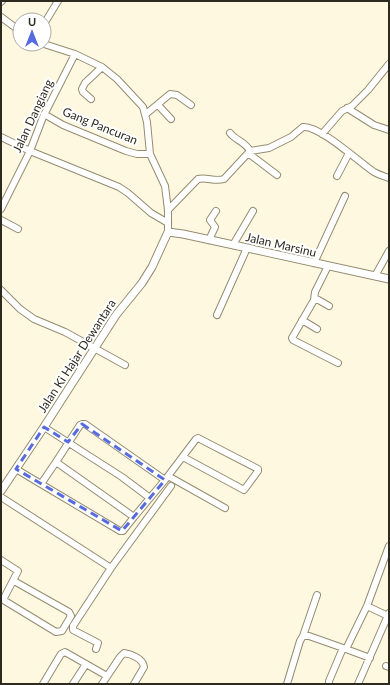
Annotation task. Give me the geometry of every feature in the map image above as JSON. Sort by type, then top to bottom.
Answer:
[{"type":"street","points":[[51,12],[58,1]]},
{"type":"street","points":[[1,17],[12,25]]},
{"type":"street","points":[[52,47],[75,54],[102,67],[117,79],[143,107],[146,114],[150,154],[165,186],[168,210],[168,232]]},
{"type":"street","name":"Jalan Dangiang","points":[[1,209],[30,151],[44,114],[75,54]]},
{"type":"street","points":[[322,134],[342,110],[347,108],[368,90],[389,64]]},
{"type":"street","points":[[91,99],[83,92],[82,89],[85,83],[102,67]]},
{"type":"street","points":[[146,114],[170,94],[177,95],[191,105]]},
{"type":"street","points":[[158,105],[171,119]]},
{"type":"street","points":[[347,108],[374,125],[389,130]]},
{"type":"street","name":"Gang Pancuran","points":[[44,114],[63,125],[126,151],[137,154],[150,154]]},
{"type":"street","points":[[168,210],[198,179],[204,178],[219,181],[224,179],[249,152],[269,148],[291,137],[303,127],[312,129],[322,134],[375,172],[389,178]]},
{"type":"street","points":[[230,133],[249,148],[249,152],[277,175]]},
{"type":"street","points":[[1,137],[30,151],[119,187],[128,192],[151,212],[168,223]]},
{"type":"street","points":[[337,176],[349,153]]},
{"type":"street","points":[[314,263],[345,196]]},
{"type":"street","points":[[233,245],[253,211]]},
{"type":"street","points":[[209,240],[215,227],[210,220],[216,212]]},
{"type":"street","points":[[1,220],[18,229]]},
{"type":"street","name":"Jalan Marsinu","points":[[168,232],[389,279]]},
{"type":"street","name":"Jalan Ki Hajar Dewantara","points":[[1,490],[116,315],[142,283],[152,267],[168,232]]},
{"type":"street","points":[[217,315],[247,248]]},
{"type":"street","points":[[375,276],[389,251]]},
{"type":"street","points":[[328,266],[315,292],[315,298],[292,337],[293,340],[338,363]]},
{"type":"street","points":[[1,290],[20,309],[34,319],[64,332],[125,365]]},
{"type":"street","points":[[315,298],[329,306]]},
{"type":"street","points":[[302,320],[317,329]]},
{"type":"street","points":[[41,484],[80,425],[85,424],[167,478],[225,508]]},
{"type":"street","points":[[44,426],[150,498]]},
{"type":"street","points":[[16,469],[120,531],[123,531],[167,478],[182,457],[198,438],[258,469],[258,471],[244,490],[182,457]]},
{"type":"street","points":[[56,462],[134,517]]},
{"type":"street","points":[[96,649],[98,643],[73,630],[72,628],[111,568],[171,486]]},
{"type":"street","points":[[1,497],[111,568]]},
{"type":"street","points":[[329,684],[329,681],[345,648],[367,606],[389,546]]},
{"type":"street","points":[[1,560],[18,570],[4,598],[4,601],[56,632],[62,631],[70,616],[69,612],[14,580]]},
{"type":"street","points":[[287,684],[300,641],[317,595]]},
{"type":"street","points":[[358,684],[388,615],[367,606]]},
{"type":"street","points":[[303,636],[309,636],[370,658]]},
{"type":"street","points":[[43,684],[63,653],[66,653],[107,676]]},
{"type":"street","points":[[102,684],[122,654],[128,653],[144,664],[144,667],[134,684]]},
{"type":"street","points":[[72,684],[86,664]]},
{"type":"highlighted area","points":[[82,424],[165,480],[122,531],[16,469],[44,427],[68,442]]}]
